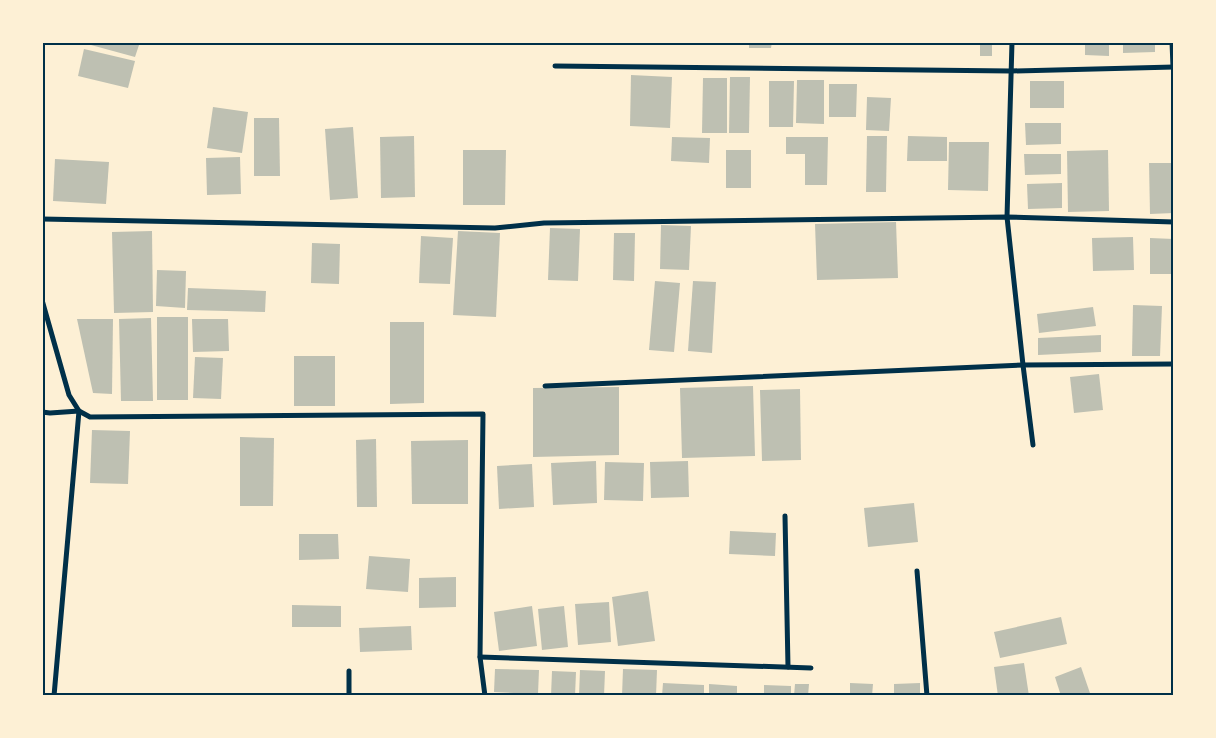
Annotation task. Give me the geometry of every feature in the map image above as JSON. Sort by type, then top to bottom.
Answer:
[{"type":"street","points":[[1012,42],[1007,217],[1033,445]]},
{"type":"street","points":[[555,66],[1010,71],[1173,67],[1172,42]]},
{"type":"street","points":[[42,219],[495,228],[544,223],[1007,217],[1174,222]]},
{"type":"street","points":[[42,300],[69,395],[79,411],[90,417],[483,414],[480,657],[484,696]]},
{"type":"street","points":[[545,386],[1023,365],[1174,364]]},
{"type":"street","points":[[42,412],[79,411]]},
{"type":"street","points":[[54,696],[79,411]]},
{"type":"street","points":[[785,516],[788,668]]},
{"type":"street","points":[[917,571],[927,696]]},
{"type":"street","points":[[480,657],[811,668]]},
{"type":"street","points":[[349,671],[349,696]]},
{"type":"building","points":[[92,42],[140,42],[135,57],[91,45]]},
{"type":"building","points":[[672,42],[699,42],[699,45],[672,44]]},
{"type":"building","points":[[749,42],[772,42],[771,48],[749,48]]},
{"type":"building","points":[[980,42],[992,42],[992,56],[980,56]]},
{"type":"building","points":[[1085,42],[1109,42],[1109,56],[1085,55]]},
{"type":"building","points":[[1123,42],[1155,42],[1155,52],[1123,53]]},
{"type":"building","points":[[84,49],[135,61],[128,88],[78,76]]},
{"type":"building","points":[[631,75],[672,77],[670,128],[630,126]]},
{"type":"building","points":[[730,77],[750,77],[749,133],[729,133]]},
{"type":"building","points":[[703,78],[727,78],[727,133],[702,133]]},
{"type":"building","points":[[797,80],[824,80],[824,124],[796,123]]},
{"type":"building","points":[[769,81],[794,81],[793,127],[769,127]]},
{"type":"building","points":[[1030,81],[1064,81],[1064,108],[1030,108]]},
{"type":"building","points":[[829,84],[857,84],[856,117],[829,117]]},
{"type":"building","points":[[867,97],[891,98],[889,131],[866,130]]},
{"type":"building","points":[[213,107],[248,112],[242,153],[207,148]]},
{"type":"building","points":[[254,118],[279,118],[280,176],[254,176]]},
{"type":"building","points":[[1025,123],[1061,123],[1061,144],[1026,145]]},
{"type":"building","points":[[353,127],[358,198],[330,200],[325,129]]},
{"type":"building","points":[[414,136],[415,197],[381,198],[380,137]]},
{"type":"building","points":[[867,136],[887,136],[886,192],[866,192]]},
{"type":"building","points":[[908,136],[947,137],[947,161],[907,161]]},
{"type":"building","points":[[672,137],[710,138],[709,163],[671,161]]},
{"type":"building","points":[[786,137],[828,137],[827,185],[805,185],[805,154],[786,154]]},
{"type":"building","points":[[949,142],[989,142],[988,191],[948,190]]},
{"type":"building","points":[[463,150],[506,150],[505,205],[463,205]]},
{"type":"building","points":[[726,150],[751,150],[751,188],[726,188]]},
{"type":"building","points":[[1108,150],[1109,211],[1068,212],[1067,151]]},
{"type":"building","points":[[1024,154],[1061,154],[1061,174],[1025,175]]},
{"type":"building","points":[[240,157],[241,194],[207,195],[206,158]]},
{"type":"building","points":[[55,159],[109,162],[106,204],[53,201]]},
{"type":"building","points":[[1149,163],[1174,163],[1174,213],[1150,214]]},
{"type":"building","points":[[1062,183],[1062,208],[1028,209],[1027,184]]},
{"type":"building","points":[[896,222],[898,278],[817,280],[815,224]]},
{"type":"building","points":[[661,225],[691,226],[689,270],[660,269]]},
{"type":"building","points":[[550,228],[580,229],[578,281],[548,280]]},
{"type":"building","points":[[152,231],[153,312],[114,313],[112,232]]},
{"type":"building","points":[[458,231],[500,233],[496,317],[453,315]]},
{"type":"building","points":[[614,233],[635,233],[634,281],[613,280]]},
{"type":"building","points":[[421,236],[453,238],[450,284],[419,283]]},
{"type":"building","points":[[1133,237],[1134,270],[1093,271],[1092,238]]},
{"type":"building","points":[[1150,238],[1174,239],[1174,274],[1150,274]]},
{"type":"building","points":[[312,243],[340,244],[339,284],[311,283]]},
{"type":"building","points":[[157,270],[186,271],[185,308],[156,306]]},
{"type":"building","points":[[655,281],[680,283],[674,352],[649,350]]},
{"type":"building","points":[[693,281],[716,282],[712,353],[688,351]]},
{"type":"building","points":[[188,288],[266,291],[265,312],[187,310]]},
{"type":"building","points":[[1133,305],[1162,306],[1160,356],[1132,356]]},
{"type":"building","points":[[1093,307],[1096,326],[1039,333],[1037,314]]},
{"type":"building","points":[[157,317],[188,317],[188,400],[157,400]]},
{"type":"building","points":[[151,318],[153,401],[121,401],[119,319]]},
{"type":"building","points":[[77,319],[113,319],[112,394],[93,393]]},
{"type":"building","points":[[192,319],[228,319],[229,351],[193,352]]},
{"type":"building","points":[[390,322],[424,322],[424,403],[390,404]]},
{"type":"building","points":[[1101,335],[1101,352],[1038,355],[1038,338]]},
{"type":"building","points":[[294,356],[335,356],[335,406],[294,406]]},
{"type":"building","points":[[195,357],[223,358],[221,399],[193,398]]},
{"type":"building","points":[[1099,374],[1103,410],[1074,413],[1070,377]]},
{"type":"building","points":[[753,386],[755,456],[682,458],[680,388]]},
{"type":"building","points":[[619,387],[619,455],[533,457],[533,388]]},
{"type":"building","points":[[800,389],[801,460],[762,461],[760,390]]},
{"type":"building","points":[[92,430],[130,431],[128,484],[90,483]]},
{"type":"building","points":[[240,437],[274,438],[273,506],[240,506]]},
{"type":"building","points":[[376,439],[377,507],[357,507],[356,440]]},
{"type":"building","points":[[468,440],[468,504],[412,504],[411,441]]},
{"type":"building","points":[[596,461],[597,503],[553,505],[551,463]]},
{"type":"building","points":[[688,461],[689,497],[651,498],[650,462]]},
{"type":"building","points":[[605,462],[644,463],[643,501],[604,500]]},
{"type":"building","points":[[532,464],[534,507],[499,509],[497,466]]},
{"type":"building","points":[[914,503],[918,542],[868,547],[864,508]]},
{"type":"building","points":[[730,531],[776,533],[775,556],[729,554]]},
{"type":"building","points":[[299,534],[338,534],[339,559],[299,560]]},
{"type":"building","points":[[369,556],[410,559],[408,592],[366,589]]},
{"type":"building","points":[[456,577],[456,607],[419,608],[419,578]]},
{"type":"building","points":[[648,591],[655,641],[618,646],[612,597]]},
{"type":"building","points":[[609,602],[611,642],[578,645],[575,604]]},
{"type":"building","points":[[292,605],[341,606],[341,627],[292,627]]},
{"type":"building","points":[[532,606],[537,646],[499,651],[494,612]]},
{"type":"building","points":[[564,606],[568,647],[542,650],[538,609]]},
{"type":"building","points":[[1061,617],[1067,644],[1000,658],[994,632]]},
{"type":"building","points":[[411,626],[412,650],[360,652],[359,628]]},
{"type":"building","points":[[1024,663],[1029,696],[998,696],[994,667]]},
{"type":"building","points":[[1081,667],[1091,696],[1061,696],[1055,677]]},
{"type":"building","points":[[495,669],[539,670],[538,694],[494,692]]},
{"type":"building","points":[[623,669],[657,670],[656,696],[622,696]]},
{"type":"building","points":[[580,670],[605,671],[604,696],[579,696]]},
{"type":"building","points":[[552,671],[576,672],[575,696],[551,696]]},
{"type":"building","points":[[663,683],[704,685],[704,696],[662,696]]},
{"type":"building","points":[[850,683],[873,684],[872,696],[850,696]]},
{"type":"building","points":[[920,683],[920,696],[894,696],[894,684]]},
{"type":"building","points":[[709,684],[737,686],[737,696],[709,696]]},
{"type":"building","points":[[795,684],[809,684],[808,696],[794,696]]},
{"type":"building","points":[[764,685],[791,686],[791,696],[764,696]]}]
